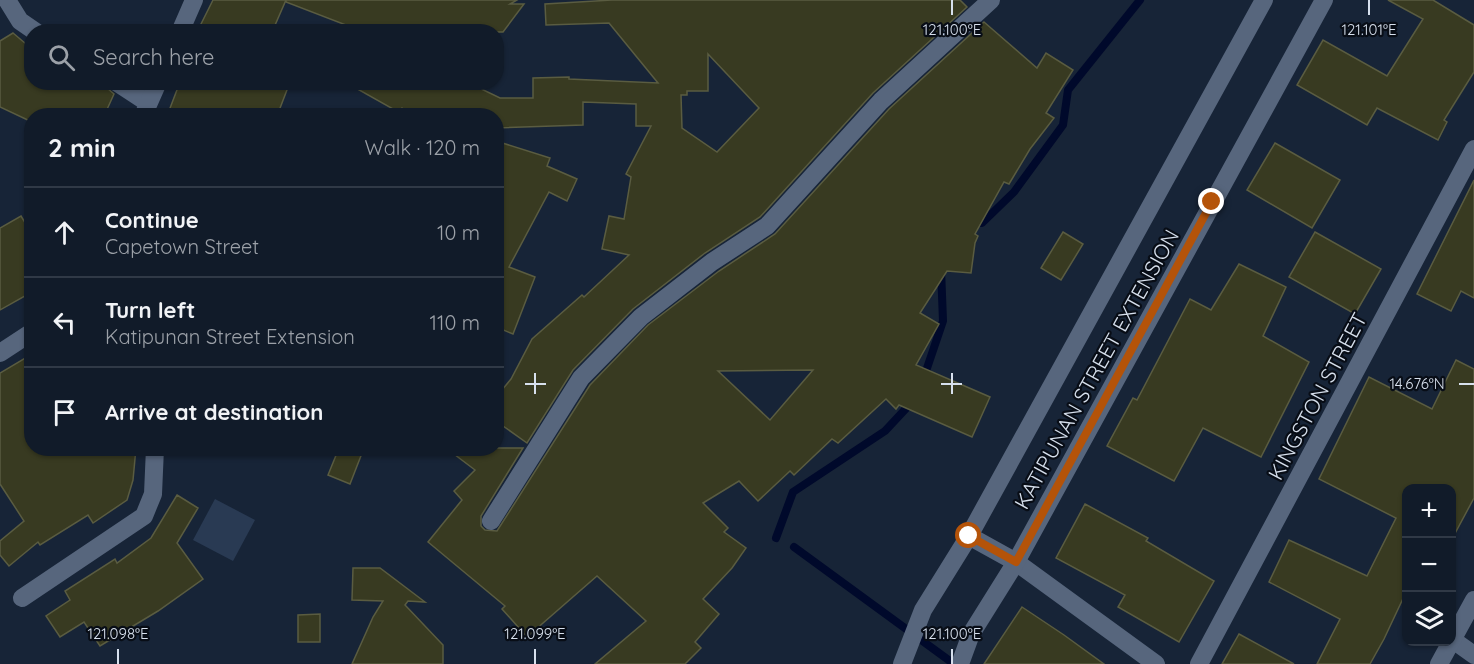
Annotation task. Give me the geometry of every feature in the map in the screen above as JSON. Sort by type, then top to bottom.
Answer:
[{"type":"street","points":[[7,0],[24,24]]},
{"type":"street","points":[[184,24],[194,0]]},
{"type":"street","points":[[491,521],[580,378],[641,317],[712,262],[767,226],[881,101],[991,0]]},
{"type":"street","name":"KATIPUNAN STREET EXTENSION","points":[[902,664],[924,610],[969,536],[1264,0]]},
{"type":"street","name":"KATIPUNAN STREET EXTENSION","points":[[960,664],[971,634],[1016,562],[1324,0]]},
{"type":"street","points":[[125,90],[145,108]]},
{"type":"street","points":[[146,108],[154,90]]},
{"type":"street","name":"KINGSTON STREET","points":[[1199,664],[1474,149]]},
{"type":"street","points":[[0,353],[24,337]]},
{"type":"street","points":[[22,598],[144,516],[153,494],[155,456]]},
{"type":"street","points":[[969,536],[1016,562],[1156,664]]},
{"type":"street","points":[[1456,634],[1474,600]]},
{"type":"street","points":[[1456,642],[1474,655]]},
{"type":"street","points":[[1439,664],[1450,646]]},
{"type":"shaded area","points":[[215,499],[255,520],[233,561],[193,540]]},
{"type":"building","points":[[213,0],[286,0],[276,24],[201,24]]},
{"type":"building","points":[[286,0],[517,0],[510,4],[524,4],[504,31],[504,24],[343,24],[286,2]]},
{"type":"building","points":[[612,0],[960,0],[967,7],[873,93],[760,217],[705,253],[633,309],[573,370],[527,443],[504,427],[504,388],[511,379],[532,339],[582,295],[584,297],[629,255],[602,249],[609,216],[624,219],[631,177],[626,174],[651,126],[636,126],[636,104],[583,102],[583,125],[504,128],[504,108],[391,108],[359,90],[484,90],[500,98],[533,98],[533,78],[569,77],[569,79],[658,83],[609,23],[546,25],[545,4]],"holes":[[[708,54],[759,108],[717,152],[682,128],[681,95],[687,95],[687,91],[708,91]]]},
{"type":"building","points":[[1388,0],[1433,0],[1474,25],[1474,72],[1444,120],[1447,122],[1438,140],[1377,108],[1367,125],[1297,85],[1323,40],[1387,76],[1423,19]]},
{"type":"building","points":[[984,22],[1037,68],[1046,53],[1073,70],[1046,113],[1054,118],[1030,149],[1009,184],[1004,182],[975,234],[978,236],[971,273],[947,271],[920,313],[939,324],[916,365],[990,397],[972,437],[899,405],[896,409],[886,399],[838,443],[832,439],[794,475],[790,471],[758,501],[739,481],[703,503],[728,528],[724,532],[746,548],[732,568],[703,599],[719,614],[695,642],[701,648],[685,664],[595,664],[646,621],[597,576],[527,637],[502,609],[505,606],[428,542],[462,500],[454,491],[475,470],[457,456],[504,456],[504,448],[523,448],[481,516],[481,526],[485,530],[497,531],[590,385],[648,325],[719,271],[775,234],[889,109]],"holes":[[[813,370],[770,420],[718,371]]]},
{"type":"building","points":[[13,33],[24,42],[24,90],[109,90],[114,94],[108,108],[24,108],[24,118],[0,107],[0,41]]},
{"type":"building","points":[[177,90],[287,90],[280,108],[170,108]]},
{"type":"building","points":[[1275,143],[1340,180],[1312,228],[1247,190]]},
{"type":"building","points":[[504,144],[550,158],[547,166],[577,179],[567,201],[549,192],[509,267],[535,277],[513,334],[504,330]]},
{"type":"building","points":[[1474,180],[1474,298],[1461,291],[1451,311],[1417,294]]},
{"type":"building","points":[[21,216],[24,221],[24,296],[0,310],[0,228]]},
{"type":"building","points":[[1063,232],[1083,244],[1061,280],[1041,268]]},
{"type":"building","points":[[1315,232],[1381,269],[1355,314],[1289,277]]},
{"type":"building","points":[[1239,264],[1286,287],[1263,336],[1309,362],[1261,457],[1203,428],[1174,481],[1107,446],[1133,398],[1137,400],[1190,299],[1211,310]]},
{"type":"building","points":[[24,359],[24,456],[135,456],[133,480],[127,500],[93,523],[88,515],[40,545],[38,542],[9,566],[0,555],[0,541],[24,521],[0,484],[0,373]]},
{"type":"building","points":[[1456,360],[1474,369],[1474,498],[1456,532],[1456,484],[1402,484],[1402,601],[1384,639],[1370,664],[1317,664],[1340,619],[1269,582],[1289,540],[1367,576],[1396,518],[1319,479],[1369,377],[1432,409]]},
{"type":"building","points":[[336,456],[361,456],[350,484],[328,475]]},
{"type":"building","points":[[177,495],[198,508],[177,543],[203,579],[158,611],[100,646],[84,622],[60,637],[46,616],[70,600],[65,591],[115,559],[117,563],[151,538]]},
{"type":"building","points":[[1085,504],[1148,538],[1146,541],[1214,581],[1179,642],[1118,607],[1125,595],[1056,558]]},
{"type":"building","points":[[353,568],[380,568],[425,602],[408,601],[405,605],[443,645],[443,664],[352,664],[373,617],[383,601],[352,600]]},
{"type":"building","points":[[1022,607],[1064,635],[1104,664],[984,664]]},
{"type":"building","points":[[320,614],[320,642],[298,642],[298,615]]},
{"type":"building","points":[[1239,634],[1294,664],[1222,664]]},
{"type":"waterway","points":[[973,222],[982,223],[1014,192],[1063,125],[1068,90],[1140,0]]},
{"type":"waterway","points":[[924,377],[943,321],[941,269]]},
{"type":"waterway","points":[[776,538],[793,492],[885,431],[913,401]]},
{"type":"waterway","points":[[794,547],[954,664]]},
{"type":"route","points":[[969,536],[1016,562],[1115,384],[1212,202]]}]
